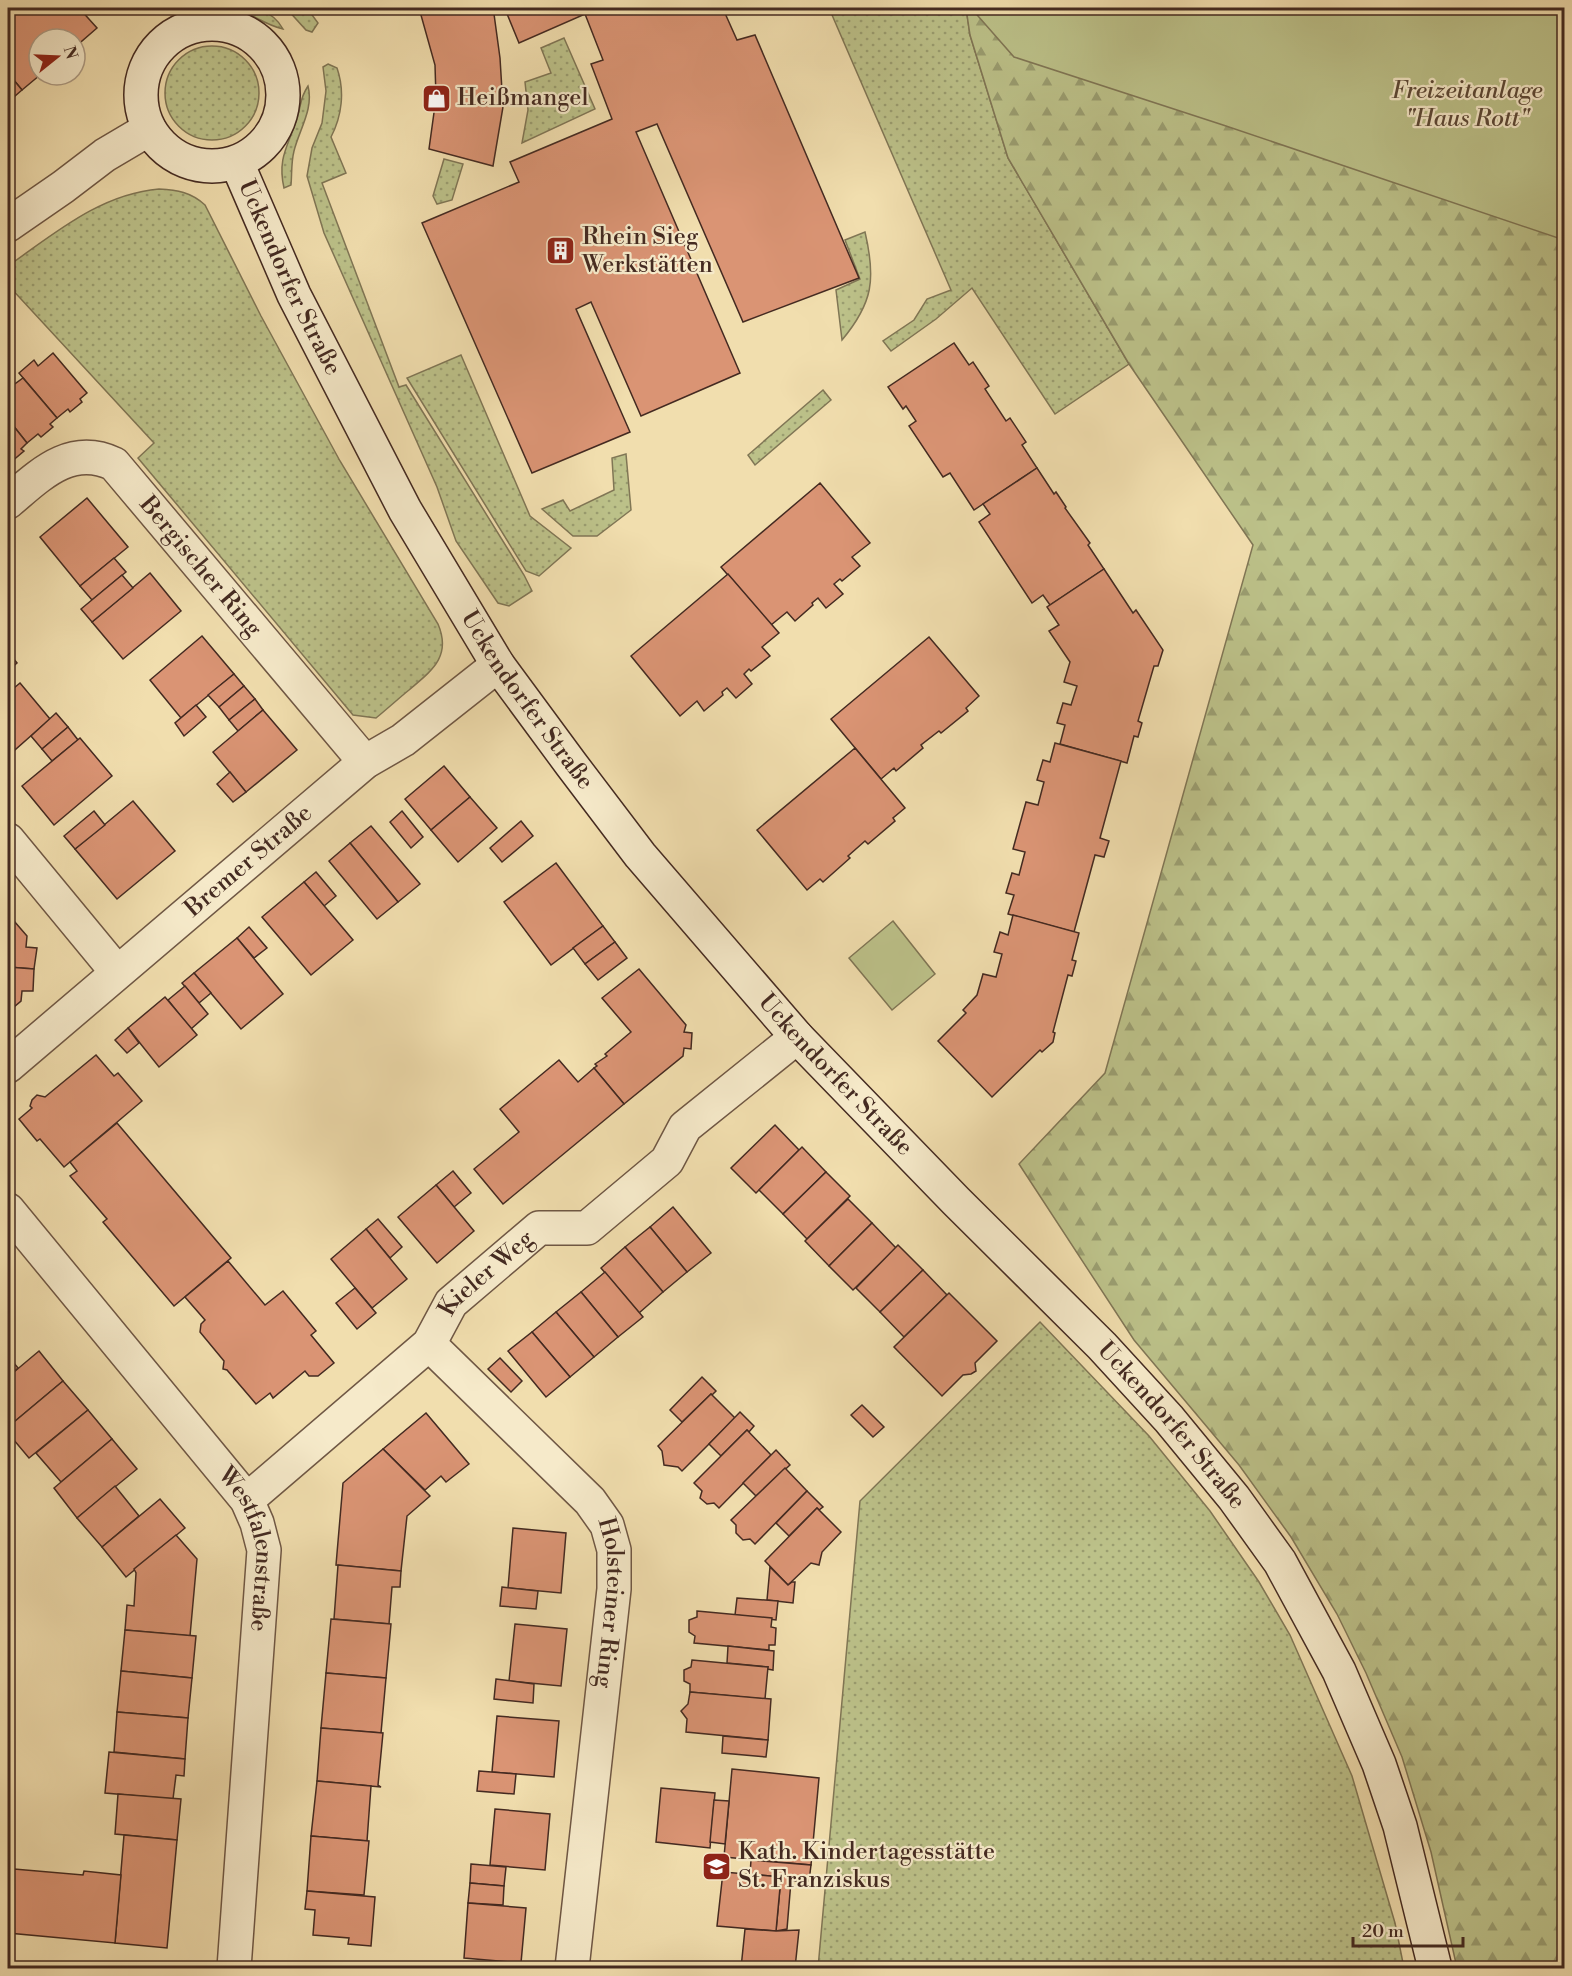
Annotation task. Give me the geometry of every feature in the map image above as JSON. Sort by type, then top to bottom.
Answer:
[{"type":"street","points":[[175,19],[204,24],[226,24],[248,33],[266,47],[278,67],[284,90],[282,112],[273,134],[258,151],[237,163],[217,167],[197,166],[177,158],[161,146],[149,129],[141,107],[141,84],[148,62],[175,19]]},
{"type":"street","points":[[8,225],[105,155],[149,129]]},
{"type":"street","name":"Uckendorfer Straße","points":[[237,163],[294,295],[394,490],[498,665],[640,855],[797,1037],[1138,1385],[1227,1490],[1280,1563],[1339,1671],[1378,1764],[1401,1826],[1435,1968]]},
{"type":"street","name":"Bergischer Ring","points":[[8,502],[57,464],[69,459],[93,457],[114,464],[365,762]]},
{"type":"street","name":"Bremer Straße","points":[[8,1066],[365,762],[403,740],[498,665]]},
{"type":"street","points":[[8,840],[117,972]]},
{"type":"street","name":"Kieler Weg","points":[[247,1500],[429,1344],[451,1303],[539,1228],[587,1228],[667,1161],[686,1127],[797,1037]]},
{"type":"street","name":"Westfalenstraße","points":[[8,1210],[247,1500],[257,1523],[264,1550],[234,1968]]},
{"type":"street","name":"Holsteiner Ring","points":[[429,1344],[590,1502],[607,1525],[614,1550],[614,1589],[572,1968]]},
{"type":"green space","points":[[233,8],[248,8],[268,13],[279,22],[283,29],[270,25]]},
{"type":"green space","points":[[286,8],[307,8],[318,23],[312,32],[306,30]]},
{"type":"green space","points":[[829,8],[966,8],[970,35],[1008,158],[1129,364],[1055,414],[972,288],[936,319],[891,351],[883,341],[914,320],[927,299],[951,290]]},
{"type":"green space","points":[[966,8],[1564,8],[1564,1968],[1457,1968],[1431,1852],[1402,1757],[1366,1673],[1337,1614],[1291,1537],[1239,1465],[1134,1340],[1019,1164],[1105,1073],[1253,545],[1129,364],[1008,158],[970,35]]},
{"type":"green space","name":"Freizeitanlage \"Haus Rott\"","points":[[971,8],[1564,8],[1564,240],[1014,57]]},
{"type":"green space","points":[[564,38],[595,109],[522,143],[528,110],[525,82],[551,73],[541,48]]},
{"type":"green space","points":[[212,46],[230,50],[245,60],[255,75],[259,93],[255,111],[245,126],[230,136],[212,140],[194,136],[179,126],[169,111],[165,93],[169,75],[179,60],[194,50]]},
{"type":"green space","points":[[328,64],[337,68],[341,86],[340,112],[331,137],[346,173],[322,183],[399,387],[406,385],[532,591],[509,606],[498,603],[456,541],[437,487],[324,233],[307,176],[312,148],[322,123],[326,91],[323,67]]},
{"type":"green space","points":[[308,86],[309,103],[294,151],[291,185],[284,188],[283,159]]},
{"type":"green space","points":[[444,159],[463,164],[452,200],[437,204],[433,196]]},
{"type":"green space","points":[[159,189],[184,192],[205,205],[261,316],[340,461],[438,624],[442,646],[437,662],[425,676],[376,718],[353,715],[138,458],[154,443],[8,285],[8,266],[60,229],[97,207],[137,192]]},
{"type":"green space","points":[[865,232],[871,277],[869,290],[860,314],[842,340],[836,290],[860,279],[845,240]]},
{"type":"green space","points":[[461,355],[530,516],[571,548],[539,576],[526,571],[407,378]]},
{"type":"green space","points":[[823,390],[831,400],[755,465],[748,455]]},
{"type":"green space","points":[[626,454],[631,510],[597,536],[573,536],[542,509],[563,500],[570,511],[614,490],[612,458]]},
{"type":"green space","points":[[893,921],[935,974],[892,1010],[849,958]]},
{"type":"green space","points":[[1040,1322],[1149,1436],[1210,1511],[1259,1582],[1290,1635],[1352,1776],[1395,1923],[1404,1968],[818,1968],[860,1501]]},
{"type":"building","points":[[8,8],[79,8],[97,28],[87,37],[87,27],[27,27],[27,86],[22,90],[8,73]]},
{"type":"building","name":"Rhein Sieg Werkstätten","points":[[419,8],[727,8],[724,11],[737,40],[755,35],[859,278],[743,322],[657,124],[636,132],[740,373],[641,416],[591,302],[576,309],[630,432],[532,473],[422,223],[519,182],[510,162],[612,119],[591,64],[603,60],[585,14],[519,43],[505,9],[494,14],[503,107],[493,166],[429,149],[436,98],[435,65]]},
{"type":"building","points":[[8,73],[22,90],[8,102]]},
{"type":"building","points":[[954,343],[969,365],[973,362],[989,386],[985,389],[1006,421],[1010,418],[1026,442],[1022,445],[1037,468],[974,510],[950,473],[943,477],[909,426],[916,421],[906,406],[903,409],[888,387]]},
{"type":"building","points":[[53,353],[87,393],[80,399],[82,402],[70,412],[68,409],[57,418],[19,373],[34,360],[38,366]]},
{"type":"building","points":[[23,378],[57,418],[50,424],[53,427],[41,437],[38,434],[27,443],[8,419],[8,389]]},
{"type":"building","points":[[8,419],[27,443],[21,449],[24,451],[11,462],[8,459]]},
{"type":"building","points":[[1037,468],[1090,543],[1088,545],[1104,569],[1050,605],[1043,595],[1032,603],[979,522],[990,514],[983,504]]},
{"type":"building","points":[[820,483],[870,543],[852,557],[860,566],[842,581],[840,579],[834,584],[843,594],[826,608],[818,598],[795,621],[787,612],[771,625],[721,567]]},
{"type":"building","points":[[87,498],[128,547],[80,586],[40,537]]},
{"type":"building","points":[[114,558],[126,572],[92,600],[80,586]]},
{"type":"building","points":[[1104,569],[1133,613],[1136,610],[1163,650],[1158,666],[1154,666],[1138,721],[1142,723],[1138,737],[1134,736],[1127,763],[1060,744],[1065,725],[1057,723],[1063,703],[1071,705],[1077,686],[1064,682],[1070,662],[1049,631],[1059,625],[1047,607]]},
{"type":"building","points":[[150,573],[181,611],[123,659],[92,622]]},
{"type":"building","points":[[728,574],[779,633],[762,647],[770,656],[744,674],[752,684],[736,698],[727,688],[722,692],[723,695],[704,711],[697,701],[680,716],[631,656]]},
{"type":"building","points":[[122,575],[133,588],[92,622],[81,609]]},
{"type":"building","points":[[202,636],[234,674],[181,718],[150,680]]},
{"type":"building","points":[[929,637],[979,696],[966,708],[968,711],[941,733],[939,731],[921,745],[923,748],[896,771],[894,768],[881,779],[831,719]]},
{"type":"building","points":[[8,652],[17,663],[8,671]]},
{"type":"building","points":[[234,674],[244,686],[219,707],[208,695]]},
{"type":"building","points":[[20,683],[50,719],[8,756],[8,693]]},
{"type":"building","points":[[244,686],[255,699],[229,720],[219,707]]},
{"type":"building","points":[[255,699],[263,710],[238,731],[229,720]]},
{"type":"building","points":[[196,705],[206,717],[184,736],[175,723]]},
{"type":"building","points":[[263,710],[297,750],[246,792],[213,752]]},
{"type":"building","points":[[56,713],[68,727],[42,749],[31,736]]},
{"type":"building","points":[[68,727],[78,740],[52,761],[42,749]]},
{"type":"building","points":[[80,738],[112,776],[54,825],[22,786]]},
{"type":"building","points":[[1055,743],[1121,761],[1100,838],[1109,841],[1104,857],[1095,855],[1074,932],[1008,914],[1014,895],[1006,893],[1012,873],[1019,875],[1025,852],[1013,849],[1026,802],[1038,805],[1044,782],[1037,780],[1043,760],[1050,762]]},
{"type":"building","points":[[855,748],[905,808],[893,818],[895,821],[868,844],[865,841],[823,882],[820,879],[807,890],[757,830]]},
{"type":"building","points":[[444,766],[470,797],[431,830],[405,799]]},
{"type":"building","points":[[230,772],[246,792],[233,802],[217,784]]},
{"type":"building","points":[[470,797],[497,828],[458,862],[431,830]]},
{"type":"building","points":[[133,801],[175,851],[117,899],[75,849]]},
{"type":"building","points":[[94,811],[105,825],[75,849],[64,836]]},
{"type":"building","points":[[402,811],[423,837],[411,848],[390,822]]},
{"type":"building","points":[[521,821],[533,836],[502,862],[490,848]]},
{"type":"building","points":[[371,826],[420,884],[398,902],[350,843]]},
{"type":"building","points":[[350,843],[398,902],[377,919],[329,861]]},
{"type":"building","points":[[556,863],[603,926],[551,965],[504,902]]},
{"type":"building","points":[[316,872],[336,896],[324,906],[304,882]]},
{"type":"building","points":[[304,882],[353,940],[311,975],[262,917]]},
{"type":"building","points":[[8,903],[13,910],[8,914]]},
{"type":"building","points":[[8,914],[27,936],[26,947],[37,948],[34,969],[8,967]]},
{"type":"building","points":[[1013,915],[1079,933],[1072,960],[1076,961],[1072,976],[1068,975],[1053,1032],[1055,1033],[1053,1042],[1042,1052],[1040,1050],[992,1097],[938,1041],[966,1013],[963,1010],[977,995],[983,974],[996,977],[1002,954],[994,952],[1000,932],[1008,935]]},
{"type":"building","points":[[603,926],[615,942],[585,964],[573,948]]},
{"type":"building","points":[[249,927],[267,948],[254,958],[237,938]]},
{"type":"building","points":[[237,938],[283,994],[241,1029],[194,973]]},
{"type":"building","points":[[615,942],[627,958],[598,980],[585,964]]},
{"type":"building","points":[[8,967],[34,969],[33,991],[22,991],[21,1001],[8,1012]]},
{"type":"building","points":[[639,969],[686,1025],[684,1032],[692,1033],[691,1049],[684,1048],[683,1056],[624,1104],[594,1068],[597,1066],[595,1064],[607,1056],[605,1054],[631,1032],[602,998]]},
{"type":"building","points":[[194,973],[211,993],[199,1003],[182,983]]},
{"type":"building","points":[[185,986],[208,1014],[191,1029],[168,1000]]},
{"type":"building","points":[[165,997],[197,1035],[159,1067],[128,1028]]},
{"type":"building","points":[[128,1028],[139,1043],[127,1053],[115,1040]]},
{"type":"building","points":[[96,1055],[114,1076],[118,1073],[142,1101],[64,1167],[40,1139],[37,1141],[19,1119],[32,1108],[30,1106],[32,1100],[37,1095],[45,1097]]},
{"type":"building","points":[[559,1060],[578,1082],[594,1068],[624,1104],[503,1204],[474,1169],[519,1132],[500,1109]]},
{"type":"building","points":[[117,1123],[231,1258],[174,1306],[103,1222],[107,1219],[70,1176],[77,1171],[70,1162]]},
{"type":"building","points":[[775,1125],[799,1150],[756,1193],[731,1168]]},
{"type":"building","points":[[802,1147],[826,1172],[783,1214],[759,1190]]},
{"type":"building","points":[[453,1171],[471,1193],[454,1207],[436,1185]]},
{"type":"building","points":[[826,1172],[850,1196],[807,1239],[783,1214]]},
{"type":"building","points":[[436,1185],[474,1231],[437,1263],[398,1217]]},
{"type":"building","points":[[848,1199],[872,1223],[829,1266],[805,1241]]},
{"type":"building","points":[[673,1207],[711,1253],[687,1272],[650,1227]]},
{"type":"building","points":[[378,1219],[402,1247],[390,1258],[366,1229]]},
{"type":"building","points":[[872,1223],[896,1248],[853,1290],[829,1266]]},
{"type":"building","points":[[650,1227],[687,1272],[663,1292],[625,1247]]},
{"type":"building","points":[[366,1229],[407,1279],[372,1308],[331,1259]]},
{"type":"building","points":[[898,1245],[923,1270],[880,1312],[856,1288]]},
{"type":"building","points":[[625,1247],[663,1292],[639,1313],[601,1268]]},
{"type":"building","points":[[228,1261],[265,1305],[283,1291],[316,1331],[311,1335],[334,1363],[318,1376],[309,1376],[305,1371],[273,1398],[270,1393],[256,1404],[227,1370],[223,1369],[224,1361],[200,1332],[201,1324],[205,1320],[185,1297]]},
{"type":"building","points":[[923,1270],[947,1295],[904,1337],[880,1312]]},
{"type":"building","points":[[605,1272],[643,1317],[618,1337],[581,1292]]},
{"type":"building","points":[[355,1288],[376,1313],[357,1329],[336,1303]]},
{"type":"building","points":[[581,1292],[618,1337],[594,1357],[556,1312]]},
{"type":"building","points":[[949,1293],[997,1341],[975,1363],[976,1371],[963,1375],[942,1396],[894,1347]]},
{"type":"building","points":[[556,1312],[594,1357],[570,1377],[532,1332]]},
{"type":"building","points":[[532,1332],[570,1377],[546,1397],[508,1351]]},
{"type":"building","points":[[39,1351],[63,1381],[8,1427],[8,1377]]},
{"type":"building","points":[[8,1356],[18,1368],[8,1377]]},
{"type":"building","points":[[500,1358],[522,1381],[511,1392],[488,1369]]},
{"type":"building","points":[[702,1377],[716,1391],[682,1422],[670,1410]]},
{"type":"building","points":[[63,1381],[88,1410],[29,1458],[8,1433],[8,1427]]},
{"type":"building","points":[[711,1394],[735,1418],[682,1471],[678,1467],[664,1465],[662,1451],[658,1446]]},
{"type":"building","points":[[862,1405],[884,1427],[873,1437],[851,1415]]},
{"type":"building","points":[[88,1410],[112,1439],[61,1482],[36,1453]]},
{"type":"building","points":[[740,1412],[754,1426],[721,1456],[709,1444]]},
{"type":"building","points":[[426,1413],[469,1464],[446,1482],[441,1476],[425,1490],[383,1449]]},
{"type":"building","points":[[747,1430],[771,1455],[719,1508],[714,1503],[707,1504],[700,1498],[702,1491],[694,1483]]},
{"type":"building","points":[[112,1439],[137,1469],[77,1518],[54,1488]]},
{"type":"building","points":[[383,1449],[430,1496],[407,1516],[401,1571],[336,1565],[343,1483]]},
{"type":"building","points":[[776,1450],[790,1465],[756,1496],[743,1483]]},
{"type":"building","points":[[785,1468],[807,1491],[755,1544],[750,1539],[743,1540],[736,1533],[736,1525],[731,1520]]},
{"type":"building","points":[[115,1486],[139,1516],[102,1547],[77,1518]]},
{"type":"building","points":[[807,1491],[823,1507],[819,1510],[817,1508],[789,1536],[776,1523]]},
{"type":"building","points":[[160,1499],[185,1528],[126,1577],[102,1547]]},
{"type":"building","points":[[817,1508],[841,1532],[822,1552],[819,1565],[811,1563],[788,1585],[765,1561]]},
{"type":"building","points":[[513,1528],[566,1533],[561,1593],[508,1588]]},
{"type":"building","points":[[176,1535],[197,1559],[190,1636],[125,1630],[127,1605],[134,1606],[136,1573],[134,1569]]},
{"type":"building","points":[[338,1565],[401,1571],[400,1587],[392,1587],[389,1624],[334,1619]]},
{"type":"building","points":[[770,1567],[788,1585],[795,1582],[793,1603],[767,1600]]},
{"type":"building","points":[[502,1587],[538,1591],[536,1609],[500,1606]]},
{"type":"building","points":[[737,1598],[778,1601],[776,1620],[735,1615]]},
{"type":"building","points":[[697,1611],[772,1618],[771,1627],[776,1628],[775,1645],[769,1645],[769,1650],[694,1643],[695,1636],[689,1632],[689,1620],[697,1617]]},
{"type":"building","points":[[331,1619],[391,1624],[386,1678],[326,1673]]},
{"type":"building","points":[[515,1624],[567,1629],[561,1686],[509,1681]]},
{"type":"building","points":[[125,1630],[196,1636],[192,1678],[121,1671]]},
{"type":"building","points":[[728,1646],[774,1651],[773,1670],[767,1669],[768,1667],[727,1663]]},
{"type":"building","points":[[692,1660],[768,1667],[765,1699],[690,1692],[690,1684],[684,1681],[684,1670],[691,1667]]},
{"type":"building","points":[[121,1671],[192,1678],[188,1718],[117,1712]]},
{"type":"building","points":[[326,1673],[386,1678],[381,1733],[321,1728]]},
{"type":"building","points":[[496,1679],[534,1684],[533,1703],[494,1699]]},
{"type":"building","points":[[690,1692],[771,1699],[768,1740],[686,1732],[687,1719],[681,1711],[688,1704]]},
{"type":"building","points":[[117,1712],[188,1718],[185,1759],[114,1752]]},
{"type":"building","points":[[497,1716],[559,1721],[554,1777],[492,1772]]},
{"type":"building","points":[[321,1728],[383,1733],[378,1785],[381,1787],[317,1781]]},
{"type":"building","points":[[723,1736],[768,1740],[766,1757],[722,1753]]},
{"type":"building","points":[[109,1752],[185,1759],[184,1776],[176,1775],[173,1799],[105,1793]]},
{"type":"building","points":[[732,1769],[819,1778],[811,1865],[724,1857]]},
{"type":"building","points":[[479,1771],[516,1774],[514,1794],[477,1791]]},
{"type":"building","points":[[317,1781],[371,1786],[367,1841],[311,1836]]},
{"type":"building","points":[[661,1788],[715,1793],[710,1848],[656,1842]]},
{"type":"building","points":[[118,1794],[181,1799],[177,1840],[115,1834]]},
{"type":"building","points":[[714,1800],[729,1801],[725,1844],[710,1842]]},
{"type":"building","points":[[495,1809],[550,1814],[545,1870],[490,1865]]},
{"type":"building","points":[[124,1835],[177,1840],[167,1948],[115,1943]]},
{"type":"building","points":[[311,1836],[369,1841],[364,1895],[307,1891]]},
{"type":"building","points":[[751,1860],[811,1865],[809,1881],[791,1881],[787,1929],[776,1931],[781,1877],[750,1874]]},
{"type":"building","points":[[471,1864],[506,1867],[504,1886],[470,1883]]},
{"type":"building","points":[[14,1869],[83,1875],[84,1871],[121,1875],[115,1943],[8,1933]]},
{"type":"building","points":[[723,1872],[781,1877],[776,1931],[717,1926]]},
{"type":"building","points":[[470,1883],[504,1886],[503,1905],[468,1903]]},
{"type":"building","points":[[307,1891],[375,1897],[371,1946],[348,1944],[349,1938],[313,1935],[315,1910],[305,1909]]},
{"type":"building","points":[[468,1903],[526,1908],[521,1963],[464,1958]]},
{"type":"building","points":[[745,1929],[799,1930],[795,1968],[741,1968]]},
{"type":"building","points":[[387,1965],[413,1968],[387,1968]]},
{"type":"place","name":"Heißmangel","points":[[436,98]]},
{"type":"place","name":"Rhein Sieg Werkstätten","points":[[561,251]]},
{"type":"place","name":"Kath. Kindertagesstätte St. Franziskus","points":[[717,1866]]}]
